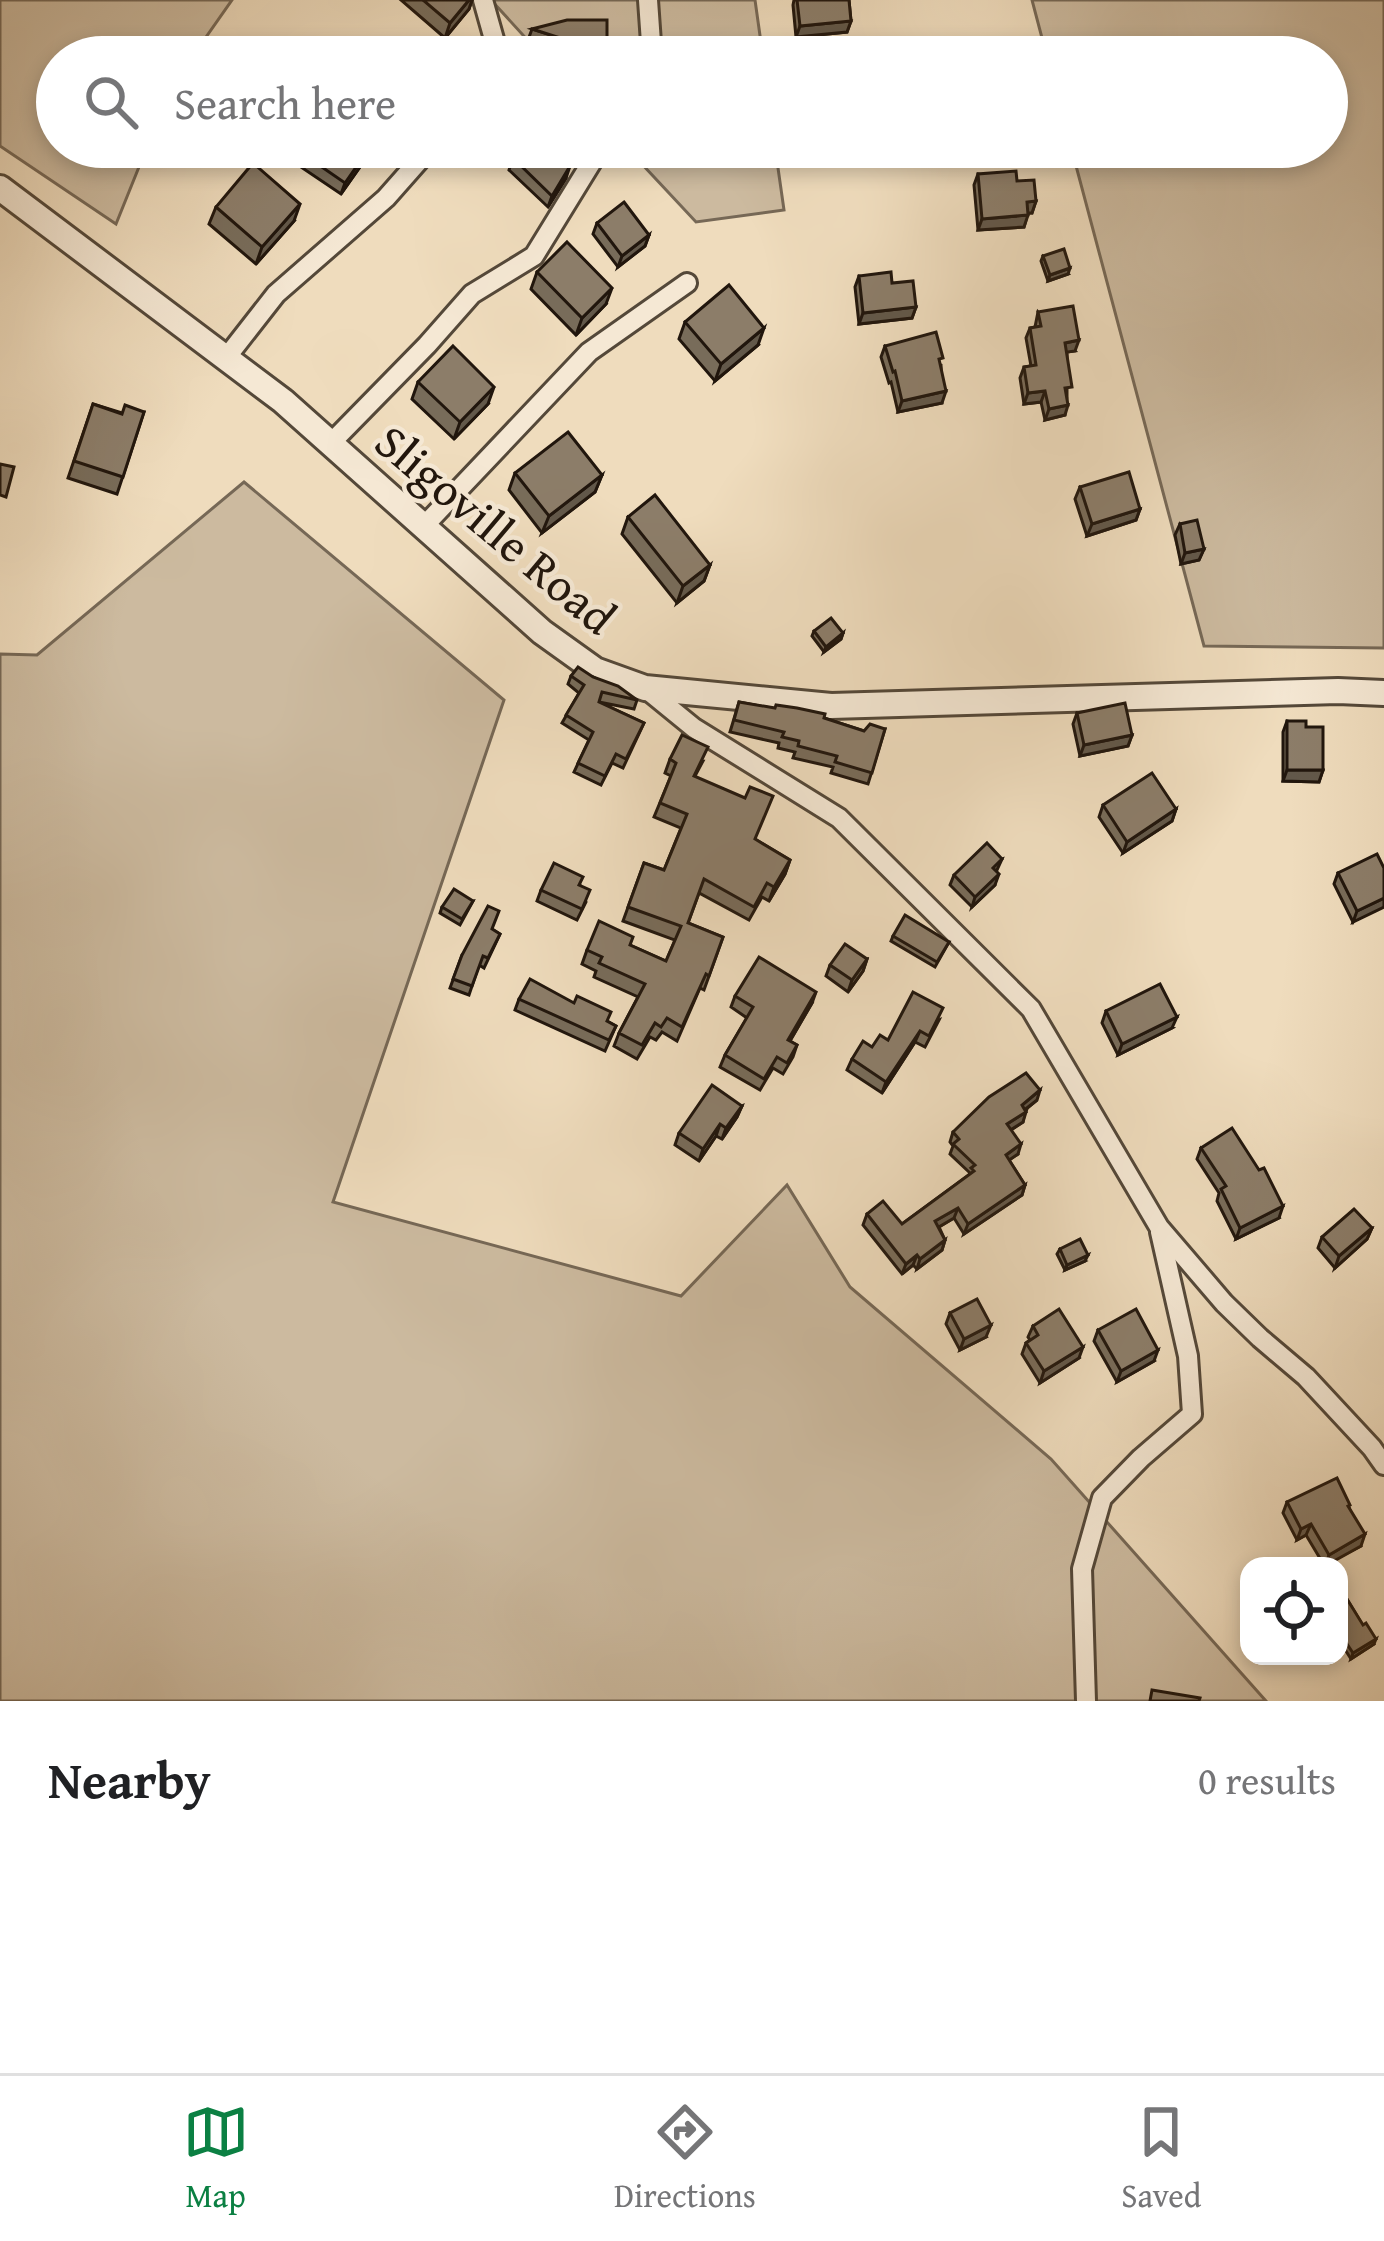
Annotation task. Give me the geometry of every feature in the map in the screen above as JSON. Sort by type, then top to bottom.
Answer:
[{"type":"street","points":[[483,0],[493,36]]},
{"type":"street","points":[[648,0],[651,36]]},
{"type":"street","points":[[226,358],[276,294],[386,198],[412,168]]},
{"type":"street","points":[[331,443],[472,294],[534,256],[588,168]]},
{"type":"street","name":"Sligoville Road","points":[[0,188],[283,401],[542,632],[595,670],[645,688],[831,706],[1384,693]]},
{"type":"street","points":[[424,526],[589,352],[687,284]]},
{"type":"street","points":[[645,688],[694,728],[839,818],[1031,1009],[1159,1228],[1224,1303],[1306,1377],[1384,1465]]},
{"type":"street","points":[[1086,1701],[1082,1569],[1102,1498],[1192,1414],[1188,1356],[1159,1228]]},
{"type":"shaded area","points":[[0,0],[232,0],[207,36],[36,36],[36,168],[139,168],[116,224],[0,146]]},
{"type":"shaded area","points":[[491,0],[755,0],[760,36],[524,36]]},
{"type":"shaded area","points":[[1032,0],[1384,0],[1384,648],[1204,646],[1077,168],[1348,168],[1348,36],[1041,36]]},
{"type":"shaded area","points":[[646,168],[778,168],[784,210],[696,222]]},
{"type":"shaded area","points":[[244,482],[504,700],[333,1202],[681,1296],[787,1185],[850,1287],[1051,1459],[1266,1701],[0,1701],[0,654],[37,655]]},
{"type":"building","points":[[423,0],[469,0],[450,23]]},
{"type":"building","points":[[797,0],[849,0],[851,21],[800,26]]},
{"type":"building","points":[[567,20],[607,20],[607,36],[554,36],[532,29]]},
{"type":"building","points":[[249,168],[259,168],[300,204],[262,247],[216,207]]},
{"type":"building","points":[[323,168],[355,168],[345,183]]},
{"type":"building","points":[[523,168],[569,168],[552,196]]},
{"type":"building","points":[[1016,171],[1017,181],[1034,180],[1036,201],[1027,202],[1028,215],[982,219],[978,174]]},
{"type":"building","points":[[624,202],[649,235],[622,256],[597,223]]},
{"type":"building","points":[[567,242],[612,288],[582,318],[537,272]]},
{"type":"building","points":[[1064,249],[1070,268],[1050,275],[1043,256]]},
{"type":"building","points":[[891,272],[892,283],[913,281],[916,307],[863,313],[859,276]]},
{"type":"building","points":[[729,285],[764,328],[721,364],[685,322]]},
{"type":"building","points":[[1073,306],[1079,340],[1065,343],[1072,387],[1065,388],[1068,405],[1049,409],[1045,391],[1028,393],[1024,367],[1036,365],[1030,328],[1041,326],[1038,312]]},
{"type":"building","points":[[936,332],[946,391],[902,401],[885,346]]},
{"type":"building","points":[[453,346],[494,387],[460,422],[418,382]]},
{"type":"building","points":[[93,404],[122,414],[125,405],[144,412],[123,477],[74,461]]},
{"type":"building","points":[[568,432],[602,475],[549,516],[515,473]]},
{"type":"building","points":[[0,464],[14,467],[6,497],[0,495]]},
{"type":"building","points":[[1129,472],[1140,509],[1092,524],[1080,487]]},
{"type":"building","points":[[655,495],[710,565],[683,586],[628,517]]},
{"type":"building","points":[[1197,520],[1204,549],[1185,553],[1180,524]]},
{"type":"building","points":[[831,618],[843,633],[826,647],[814,631]]},
{"type":"building","points":[[578,667],[637,700],[602,692],[599,702],[644,723],[626,759],[616,754],[605,776],[578,763],[593,732],[566,715],[584,685],[571,676]]},
{"type":"building","points":[[739,702],[825,714],[824,718],[864,731],[870,724],[885,729],[872,773],[835,762],[837,756],[798,746],[799,741],[782,737],[784,732],[734,720]]},
{"type":"building","points":[[1125,703],[1132,735],[1084,745],[1077,713]]},
{"type":"building","points":[[1287,721],[1323,727],[1323,770],[1287,770]]},
{"type":"building","points":[[682,735],[708,747],[694,776],[745,798],[750,787],[773,796],[755,839],[790,860],[774,887],[767,883],[754,907],[704,879],[688,923],[723,937],[709,976],[706,974],[682,1027],[667,1018],[661,1027],[655,1023],[642,1045],[619,1033],[645,984],[599,963],[602,957],[587,950],[599,921],[633,937],[630,945],[666,961],[681,926],[628,907],[644,863],[664,870],[687,814],[660,803],[676,763],[670,759]]},
{"type":"building","points":[[1152,773],[1176,809],[1127,842],[1103,805]]},
{"type":"building","points":[[987,843],[1002,859],[993,868],[999,874],[975,897],[954,875]]},
{"type":"building","points":[[1377,854],[1384,868],[1384,898],[1357,911],[1338,873]]},
{"type":"building","points":[[554,863],[583,877],[579,885],[590,890],[582,909],[541,890]]},
{"type":"building","points":[[454,889],[473,901],[462,919],[442,907]]},
{"type":"building","points":[[488,906],[499,911],[492,929],[500,934],[488,958],[483,956],[472,986],[453,979]]},
{"type":"building","points":[[905,915],[949,942],[937,962],[893,936]]},
{"type":"building","points":[[845,944],[867,959],[852,980],[830,965]]},
{"type":"building","points":[[759,957],[816,992],[788,1040],[797,1045],[787,1063],[777,1057],[764,1079],[725,1055],[753,1007],[735,996]]},
{"type":"building","points":[[530,979],[574,1003],[577,996],[611,1012],[607,1021],[616,1026],[609,1040],[519,999]]},
{"type":"building","points":[[1160,984],[1177,1017],[1122,1044],[1106,1011]]},
{"type":"building","points":[[913,992],[943,1008],[929,1036],[920,1031],[886,1082],[852,1059],[863,1041],[872,1047],[880,1035],[888,1040]]},
{"type":"building","points":[[1026,1073],[1040,1090],[1022,1105],[1026,1112],[1007,1124],[1021,1144],[1006,1155],[1025,1185],[968,1224],[958,1208],[935,1221],[945,1240],[906,1264],[867,1214],[883,1201],[902,1224],[974,1171],[975,1165],[953,1144],[959,1139],[953,1132],[989,1097]]},
{"type":"building","points":[[712,1085],[742,1106],[726,1128],[720,1124],[703,1149],[679,1133]]},
{"type":"building","points":[[1232,1128],[1259,1170],[1264,1168],[1283,1206],[1240,1228],[1221,1189],[1226,1186],[1201,1148]]},
{"type":"building","points":[[1354,1209],[1372,1228],[1339,1256],[1322,1237]]},
{"type":"building","points":[[1080,1239],[1088,1255],[1067,1265],[1060,1249]]},
{"type":"building","points":[[977,1299],[991,1325],[964,1339],[950,1313]]},
{"type":"building","points":[[1059,1309],[1083,1347],[1044,1371],[1026,1343],[1038,1335],[1033,1326]]},
{"type":"building","points":[[1136,1309],[1158,1350],[1121,1371],[1098,1330]]},
{"type":"building","points":[[1337,1478],[1365,1534],[1329,1555],[1311,1524],[1301,1529],[1287,1502]]},
{"type":"building","points":[[1348,1601],[1376,1639],[1353,1653],[1348,1646]]},
{"type":"building","points":[[1152,1690],[1200,1698],[1150,1701]]}]
